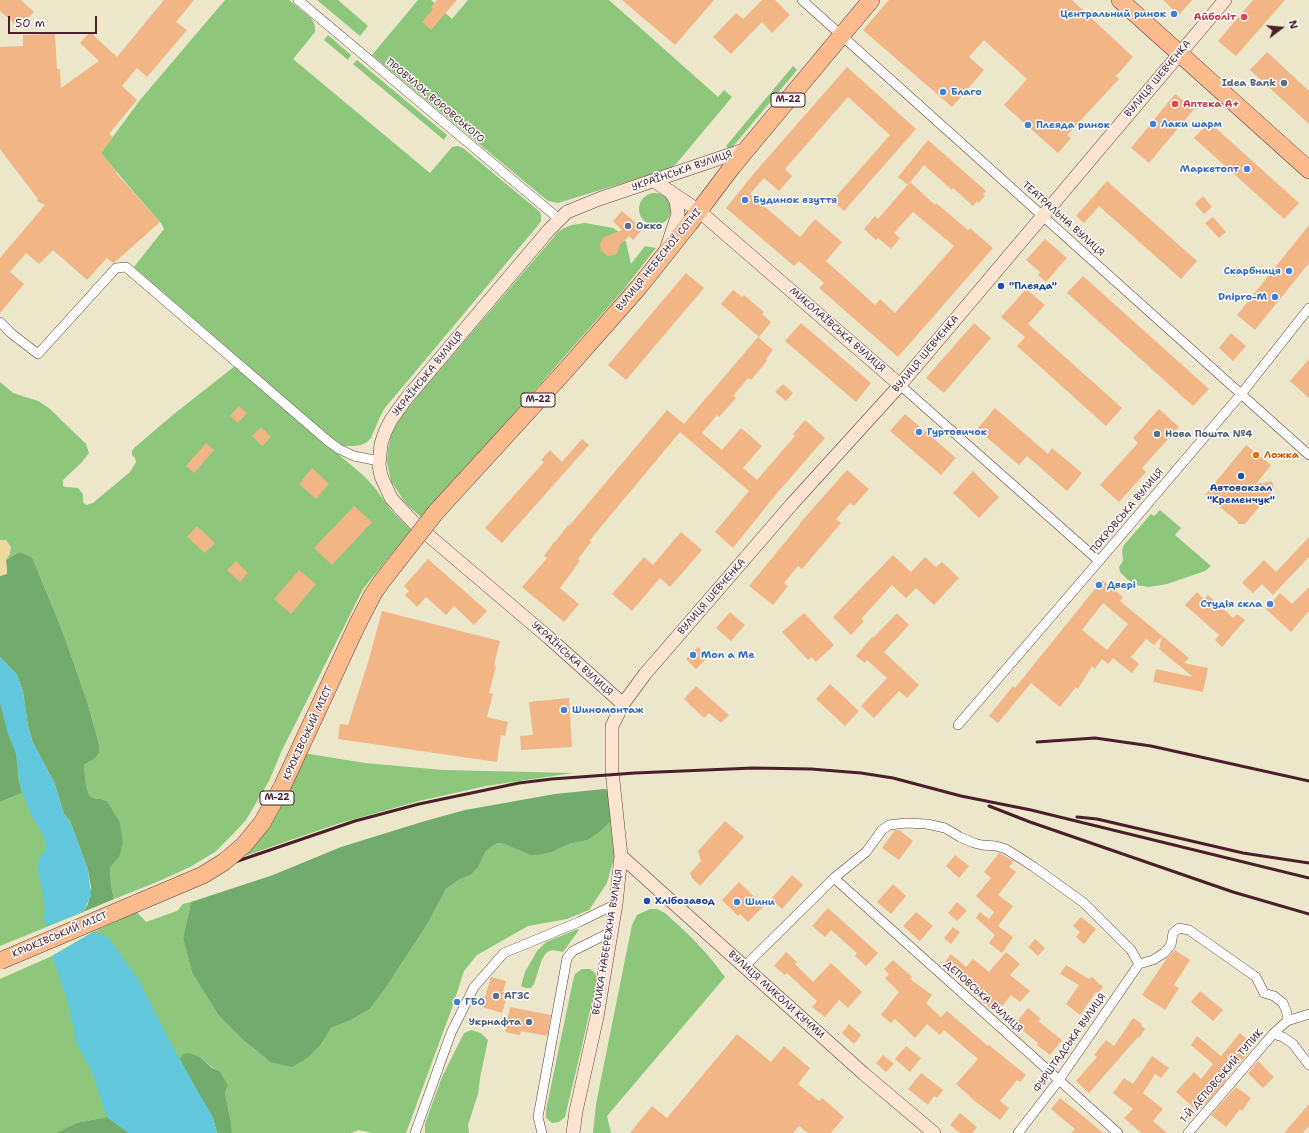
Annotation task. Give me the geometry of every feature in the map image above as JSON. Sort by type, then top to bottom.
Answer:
[{"type":"highway","name":"ВУЛИЦЯ НЕБЕСНОЇ СОТНІ","points":[[436,512],[565,371],[639,287],[747,149],[871,0]]},
{"type":"highway","points":[[1120,0],[1309,170]]},
{"type":"highway","name":"КРЮКІВСЬКИЙ МІСТ","points":[[0,960],[203,875],[224,862],[244,845],[262,823],[282,787],[357,625],[373,594],[436,512]]},
{"type":"street","name":"ПРОВУЛОК ВОРОВСЬКОГО","points":[[298,0],[559,219]]},
{"type":"street","name":"ТЕАТРАЛЬНА ВУЛИЦЯ","points":[[802,0],[1042,216],[1242,393],[1309,455]]},
{"type":"street","name":"ВУЛИЦЯ ШЕВЧЕНКА","points":[[623,704],[645,674],[786,510],[900,385],[1225,0]]},
{"type":"street","name":"УКРАЇНСЬКА ВУЛИЦЯ","points":[[623,704],[548,637],[415,524],[391,498],[381,476],[379,461],[381,444],[391,420],[406,399],[559,219],[567,212],[747,149]]},
{"type":"street","name":"МИКОЛАЇВСЬКА ВУЛИЦЯ","points":[[654,181],[699,210],[1099,561]]},
{"type":"street","points":[[663,256],[678,214],[676,201],[670,191]]},
{"type":"street","points":[[0,322],[12,334],[38,354],[116,268],[126,267],[328,441],[339,449],[354,456],[379,461]]},
{"type":"street","name":"ПОКРОВСЬКА ВУЛИЦЯ","points":[[958,725],[1242,393],[1309,308]]},
{"type":"street","name":"ВЕЛИКА НАБЕРЕЖНА ВУЛИЦЯ","points":[[573,1133],[597,1017],[616,904],[621,856],[612,771],[612,726],[623,704]]},
{"type":"street","points":[[744,967],[834,878],[866,852],[882,830],[889,825],[906,823],[927,824],[944,828],[960,838],[974,843],[1006,849],[1084,903],[1131,950],[1139,964],[1153,960],[1164,953],[1171,945],[1173,933],[1179,928],[1189,930],[1256,977],[1264,993],[1274,996],[1283,1003],[1287,1013],[1287,1021],[1309,1014]]},
{"type":"street","name":"ВУЛИЦЯ МИКОЛИ КУЧМИ","points":[[621,856],[864,1074],[934,1133]]},
{"type":"street","name":"ДЕПОВСЬКА ВУЛИЦЯ","points":[[834,878],[1118,1133]]},
{"type":"street","points":[[415,1133],[451,1033],[474,987],[504,953],[579,922],[616,904]]},
{"type":"street","points":[[542,1133],[538,1117],[567,958],[573,951],[612,932]]},
{"type":"street","name":"ФУРШТАДСЬКА ВУЛИЦЯ","points":[[1018,1133],[1059,1080],[1139,964]]},
{"type":"street","name":"1-Й ДЕПОВСЬКИЙ ТУПИК","points":[[1188,1133],[1273,1034],[1287,1021]]},
{"type":"street","points":[[1273,1034],[1283,1037],[1293,1044],[1309,1065]]},
{"type":"green space","points":[[225,0],[289,0],[311,18],[315,28],[315,32],[293,59],[430,173],[452,147],[458,146],[463,148],[540,212],[541,221],[539,224],[384,409],[371,438],[361,445],[345,446],[338,444],[134,267],[164,229],[161,223],[101,153],[140,100]]},
{"type":"green space","points":[[317,0],[338,0],[368,26],[360,36]]},
{"type":"green space","points":[[418,0],[431,0],[452,19],[468,0],[609,0],[718,97],[724,90],[732,97],[676,164],[669,169],[558,203],[548,201],[372,55]]},
{"type":"green space","points":[[328,35],[351,55],[348,60],[324,40]]},
{"type":"green space","points":[[357,60],[447,135],[444,140],[353,64]]},
{"type":"green space","points":[[793,66],[797,70],[730,150],[726,146]]},
{"type":"green space","points":[[655,193],[661,194],[668,200],[671,209],[670,215],[664,222],[655,225],[649,224],[642,218],[639,209],[640,203],[646,196]]},
{"type":"green space","points":[[585,223],[613,228],[619,232],[626,242],[631,264],[645,246],[656,248],[624,289],[422,518],[406,504],[391,481],[387,463],[388,449],[392,433],[399,420],[421,392],[558,232],[572,225]]},
{"type":"green space","points":[[235,366],[365,477],[390,509],[411,530],[363,589],[282,750],[269,781],[246,820],[215,852],[190,867],[114,899],[110,868],[119,857],[119,820],[107,801],[93,798],[89,795],[86,785],[84,765],[94,759],[99,744],[87,701],[62,630],[32,557],[19,552],[6,560],[10,553],[6,540],[0,540],[0,382],[13,393],[38,401],[49,408],[86,444],[89,453],[63,480],[63,486],[78,488],[83,494],[83,502],[86,505],[93,503],[130,472],[136,462],[132,455],[134,448]]},
{"type":"green space","points":[[1160,510],[1181,528],[1175,535],[1211,566],[1205,571],[1167,584],[1149,587],[1136,585],[1120,572],[1119,567],[1123,561],[1122,550],[1124,545],[1151,514],[1154,516]]},
{"type":"green space","points":[[19,552],[32,557],[62,630],[87,701],[99,744],[99,753],[94,759],[84,765],[86,785],[89,795],[93,798],[107,801],[119,820],[123,842],[119,857],[110,868],[114,899],[83,912],[88,904],[91,887],[88,870],[70,821],[64,814],[54,782],[33,743],[28,726],[23,692],[17,675],[0,657],[0,576],[7,573],[6,560]]},
{"type":"green space","points":[[0,657],[83,912],[0,946],[0,802],[22,793],[0,702]]},
{"type":"green space","points":[[0,702],[10,739],[16,753],[18,777],[22,793],[0,802]]},
{"type":"green space","points":[[303,753],[365,763],[443,770],[573,773],[486,786],[419,801],[337,824],[236,859]]},
{"type":"green space","points":[[604,789],[610,790],[614,818],[600,832],[588,840],[569,844],[552,852],[539,855],[530,855],[504,844],[497,843],[486,851],[478,867],[471,875],[460,879],[446,889],[428,923],[385,989],[370,1009],[351,1020],[331,1028],[322,1043],[307,1058],[292,1067],[270,1062],[242,1039],[219,1016],[192,973],[183,938],[191,902],[273,875],[341,847],[465,810],[555,794]]},
{"type":"green space","points":[[614,818],[616,851],[607,883],[589,910],[567,919],[528,926],[477,955],[464,971],[406,1133],[373,1133],[358,1130],[351,1133],[232,1133],[225,1093],[228,1085],[220,1071],[213,1068],[200,1057],[195,1088],[217,1133],[129,1133],[107,1117],[76,1123],[56,1133],[0,1133],[0,979],[52,956],[93,932],[137,912],[146,922],[177,911],[183,904],[191,902],[183,938],[192,973],[219,1016],[242,1039],[270,1062],[322,1043],[331,1028],[351,1020],[370,1009],[385,989],[428,923],[446,889],[460,879],[471,875],[478,867],[486,851],[497,843],[504,844],[530,855],[539,855],[552,852],[569,844],[588,840],[600,832]]},
{"type":"green space","points":[[650,909],[657,909],[665,913],[707,954],[725,977],[607,1116],[611,1133],[593,1133],[596,1104],[632,925],[637,915]]},
{"type":"green space","points":[[578,929],[579,930],[563,952],[553,950],[547,952],[542,959],[534,984],[531,988],[521,986],[525,972],[537,951],[546,942]]},
{"type":"green space","points":[[582,969],[590,969],[595,973],[597,979],[565,1117],[559,1122],[552,1123],[546,1118],[546,1110],[573,981],[575,974]]},
{"type":"green space","points":[[471,1030],[481,1033],[488,1040],[478,1094],[468,1125],[469,1133],[425,1133],[425,1124],[442,1077],[464,1033]]},
{"type":"green space","points":[[189,1053],[200,1057],[212,1068],[220,1071],[228,1085],[225,1093],[232,1133],[217,1133],[213,1118],[180,1059],[183,1054]]},
{"type":"green space","points":[[107,1117],[129,1133],[56,1133],[76,1123]]},
{"type":"sand","points":[[0,540],[6,540],[11,547],[10,553],[6,560],[7,574],[0,576]]},
{"type":"water","points":[[0,657],[17,675],[23,692],[28,726],[33,743],[54,782],[64,814],[70,821],[88,870],[91,896],[83,912],[47,926],[44,920],[45,904],[37,865],[40,857],[45,851],[46,843],[40,829],[31,815],[20,785],[16,754],[7,731],[0,702]]},
{"type":"water","points":[[93,932],[108,937],[138,979],[170,1042],[213,1118],[217,1133],[129,1133],[107,1117],[92,1072],[77,1044],[67,999],[52,956]]},
{"type":"building","points":[[0,0],[21,0],[34,12],[19,28],[0,11]]},
{"type":"building","points":[[164,0],[194,0],[176,22],[187,30],[147,77],[137,68],[122,86],[137,100],[109,134],[113,137],[101,153],[117,172],[116,173],[160,222],[114,263],[107,258],[87,280],[53,250],[39,264],[26,253],[10,272],[24,284],[0,313],[0,258],[45,205],[37,201],[38,199],[0,149],[0,47],[23,46],[23,35],[55,34],[57,69],[60,69],[61,88],[99,61],[80,43],[90,32],[117,57]]},
{"type":"building","points":[[437,0],[457,0],[431,30],[422,22],[433,9],[431,7]]},
{"type":"building","points":[[622,0],[714,0],[675,45]]},
{"type":"building","points":[[762,0],[775,0],[790,15],[772,33],[762,22],[731,54],[713,37],[736,13],[743,19]]},
{"type":"building","name":"Плеяда ринок","points":[[889,0],[1072,0],[1133,57],[1116,76],[1119,79],[1067,135],[1071,138],[1058,153],[1004,105],[1027,79],[984,40],[969,57],[984,70],[952,107],[863,30]]},
{"type":"building","points":[[1163,0],[1192,0],[1179,15]]},
{"type":"building","points":[[1253,0],[1285,0],[1236,56],[1218,41]]},
{"type":"building","points":[[1267,52],[1309,91],[1309,124],[1250,70]]},
{"type":"building","points":[[847,67],[916,129],[844,211],[832,201],[890,135],[848,97],[785,169],[792,176],[779,191],[764,178],[750,194],[800,237],[815,219],[842,242],[826,261],[875,305],[880,299],[895,313],[954,246],[913,212],[894,233],[900,238],[891,249],[878,238],[876,240],[864,229],[875,216],[878,219],[910,182],[935,205],[936,203],[968,230],[970,228],[993,248],[898,357],[819,288],[824,283],[799,261],[794,266],[726,208],[756,171]]},
{"type":"building","points":[[1175,94],[1194,109],[1149,163],[1131,148]]},
{"type":"building","points":[[1209,122],[1299,203],[1284,219],[1194,138]]},
{"type":"building","points":[[928,140],[986,191],[983,194],[985,196],[978,203],[977,201],[973,206],[953,188],[952,190],[924,165],[908,185],[898,177]]},
{"type":"building","points":[[1107,181],[1197,261],[1181,279],[1099,206],[1084,223],[1076,216]]},
{"type":"building","points":[[1203,196],[1212,207],[1204,214],[1195,204]]},
{"type":"building","points":[[622,211],[637,224],[640,223],[638,225],[643,229],[633,240],[629,236],[620,245],[618,252],[615,255],[608,256],[601,251],[600,243],[604,237],[622,230],[613,221]]},
{"type":"building","points":[[1213,217],[1226,232],[1219,238],[1205,223]]},
{"type":"building","points":[[1309,225],[1309,263],[1255,330],[1237,315]]},
{"type":"building","points":[[1045,239],[1067,258],[1046,282],[1038,275],[1040,272],[1026,260]]},
{"type":"building","points":[[686,273],[704,288],[626,380],[608,365]]},
{"type":"building","points":[[1083,276],[1209,389],[1193,406],[1067,293]]},
{"type":"building","points":[[1026,289],[1045,305],[1028,324],[1122,408],[1106,426],[1017,346],[1025,337],[1001,317]]},
{"type":"building","points":[[733,290],[742,297],[744,295],[764,312],[762,314],[771,322],[759,337],[721,304]]},
{"type":"building","points":[[801,323],[871,383],[856,402],[785,341]]},
{"type":"building","points":[[974,323],[991,338],[944,393],[926,378]]},
{"type":"building","points":[[1231,333],[1246,346],[1233,361],[1219,348]]},
{"type":"building","points":[[758,337],[773,350],[766,359],[767,361],[751,380],[748,378],[733,396],[736,398],[719,417],[717,415],[702,433],[722,450],[741,428],[762,446],[743,468],[757,480],[795,436],[793,434],[805,420],[825,438],[773,498],[733,548],[715,532],[749,491],[680,432],[589,541],[591,542],[578,559],[580,561],[560,588],[579,604],[564,622],[522,587],[547,558],[544,556],[554,542],[667,410],[684,424]]},
{"type":"building","points":[[1309,359],[1309,398],[1290,381]]},
{"type":"building","points":[[783,384],[793,393],[786,401],[775,392]]},
{"type":"building","points":[[239,406],[247,413],[238,423],[230,416]]},
{"type":"building","points":[[995,408],[1048,454],[1052,448],[1082,473],[1067,491],[1027,456],[1019,465],[977,429]]},
{"type":"building","points":[[1159,409],[1179,427],[1142,468],[1146,472],[1119,502],[1100,485],[1138,443],[1133,438]]},
{"type":"building","points":[[905,414],[956,458],[941,475],[890,431]]},
{"type":"building","points":[[261,427],[271,437],[262,446],[252,436]]},
{"type":"building","points":[[582,439],[589,445],[502,543],[485,528],[544,462],[541,460],[550,450],[562,462]]},
{"type":"building","points":[[206,443],[214,450],[194,473],[186,466]]},
{"type":"building","name":"Автовокзал \"Кременчук\"","points":[[1246,445],[1271,465],[1256,484],[1272,481],[1274,489],[1245,524],[1238,524],[1237,521],[1205,495]]},
{"type":"building","points":[[312,468],[329,484],[316,499],[299,484]]},
{"type":"building","points":[[847,470],[869,489],[854,506],[850,503],[836,519],[841,523],[802,569],[798,566],[784,583],[788,586],[773,605],[749,586],[800,523]]},
{"type":"building","points":[[973,471],[999,497],[979,518],[953,493]]},
{"type":"building","points":[[354,506],[372,522],[332,565],[314,548]]},
{"type":"building","points":[[197,526],[215,543],[205,553],[187,537]]},
{"type":"building","points":[[681,532],[702,550],[670,587],[660,578],[632,611],[612,594],[644,557],[653,565]]},
{"type":"building","points":[[1309,537],[1309,557],[1273,595],[1262,584],[1253,593],[1242,583],[1264,560],[1276,572]]},
{"type":"building","points":[[893,555],[911,572],[925,557],[936,567],[942,562],[959,578],[934,605],[916,588],[906,598],[892,585],[861,619],[864,621],[851,635],[833,617]]},
{"type":"building","points":[[428,559],[487,611],[474,625],[454,606],[446,615],[426,597],[417,607],[405,595],[409,591],[404,586]]},
{"type":"building","points":[[236,561],[248,573],[240,582],[227,570]]},
{"type":"building","points":[[299,570],[316,584],[291,614],[274,599]]},
{"type":"building","points":[[1102,580],[1123,597],[1120,601],[1189,658],[1184,663],[1208,668],[1203,692],[1153,682],[1156,669],[1193,677],[1159,649],[1162,636],[1154,645],[1146,639],[1131,657],[1139,664],[1132,673],[1113,658],[1108,664],[1102,659],[1095,669],[1092,666],[1078,689],[1076,687],[1060,707],[1031,683],[998,723],[989,716],[1013,686],[1015,688]],"holes":[[[1103,603],[1128,624],[1107,650],[1082,630]]]},
{"type":"building","points":[[1309,587],[1309,611],[1291,632],[1266,609],[1280,593],[1292,604]]},
{"type":"building","points":[[1197,592],[1204,599],[1208,595],[1233,618],[1237,614],[1245,620],[1222,647],[1215,640],[1219,635],[1185,605]]},
{"type":"building","points":[[382,611],[500,641],[494,666],[496,666],[489,693],[493,694],[487,717],[508,722],[505,736],[501,735],[497,762],[338,739],[340,724],[348,725],[369,659]]},
{"type":"building","points":[[730,612],[745,625],[731,641],[716,628]]},
{"type":"building","points":[[804,613],[834,645],[816,662],[812,657],[808,660],[782,632]]},
{"type":"building","points":[[897,613],[909,625],[884,652],[919,685],[907,698],[899,691],[874,718],[861,706],[887,678],[867,660],[865,663],[856,656],[872,637],[873,638]]},
{"type":"building","points":[[698,647],[708,657],[696,669],[686,659]]},
{"type":"building","points":[[830,684],[859,711],[845,726],[816,699]]},
{"type":"building","points":[[696,686],[729,715],[721,723],[709,713],[704,718],[684,699]]},
{"type":"building","points":[[569,698],[572,747],[521,750],[520,736],[533,735],[529,702]]},
{"type":"building","points":[[725,821],[744,837],[700,886],[692,878],[690,873],[701,861],[698,851]]},
{"type":"building","points":[[895,830],[899,830],[913,841],[899,860],[882,848]]},
{"type":"building","points":[[999,853],[1014,861],[1009,867],[1016,872],[998,895],[1013,906],[998,926],[1013,937],[1002,953],[989,943],[995,935],[976,918],[980,912],[989,919],[994,912],[976,896],[991,878],[984,872]]},
{"type":"building","points":[[955,855],[969,866],[959,878],[946,866]]},
{"type":"building","points":[[792,875],[803,885],[782,909],[771,899]]},
{"type":"building","points":[[739,882],[764,906],[748,922],[740,914],[738,916],[722,900]]},
{"type":"building","points":[[893,884],[906,896],[891,914],[877,902]]},
{"type":"building","points":[[957,902],[967,911],[957,921],[948,913]]},
{"type":"building","points":[[828,908],[878,953],[866,966],[855,956],[857,953],[831,930],[825,937],[812,926]]},
{"type":"building","points":[[916,912],[933,926],[920,941],[903,926]]},
{"type":"building","points":[[1081,917],[1096,929],[1084,944],[1076,937],[1080,932],[1073,926]]},
{"type":"building","points":[[953,927],[960,932],[951,944],[944,938]]},
{"type":"building","points":[[1035,939],[1045,948],[1038,956],[1028,947]]},
{"type":"building","points":[[1175,950],[1190,960],[1174,985],[1179,988],[1165,1010],[1142,995],[1167,958]]},
{"type":"building","points":[[786,952],[797,962],[795,964],[813,982],[831,963],[862,992],[848,1008],[839,1000],[825,1017],[812,1007],[817,1001],[787,973],[785,975],[774,966]]},
{"type":"building","points":[[1006,952],[1020,964],[1010,975],[1030,991],[1020,1002],[1011,995],[997,1013],[979,1000],[984,994],[945,962],[951,954],[966,967],[973,959],[989,972]]},
{"type":"building","points":[[893,960],[912,977],[910,979],[932,995],[926,1003],[941,1017],[947,1011],[988,1046],[989,1045],[1026,1075],[1020,1082],[1017,1080],[1000,1101],[1009,1108],[1000,1120],[976,1102],[956,1084],[978,1059],[944,1030],[940,1035],[927,1024],[915,1038],[895,1019],[891,1023],[881,1015],[899,992],[885,978],[889,974],[884,969]]},
{"type":"building","points":[[1066,965],[1089,979],[1092,977],[1103,987],[1098,993],[1096,992],[1080,1015],[1066,1004],[1079,985],[1060,974]]},
{"type":"building","name":"АГЗС","points":[[491,977],[506,981],[503,992],[508,993],[502,1013],[482,1007]]},
{"type":"building","points":[[1200,991],[1223,1010],[1213,1021],[1191,1002]]},
{"type":"building","points":[[510,1007],[551,1015],[547,1036],[521,1031],[520,1035],[505,1032]]},
{"type":"building","points":[[1028,1008],[1041,1019],[1038,1021],[1062,1040],[1050,1055],[1015,1024]]},
{"type":"building","points":[[1133,1018],[1142,1024],[1141,1025],[1145,1029],[1139,1038],[1138,1037],[1089,1093],[1076,1081],[1097,1057],[1094,1055],[1106,1040],[1114,1046]]},
{"type":"building","points":[[849,1024],[861,1035],[854,1044],[842,1033]]},
{"type":"building","points":[[1240,1033],[1251,1043],[1246,1049],[1249,1052],[1239,1064],[1236,1061],[1222,1077],[1226,1080],[1202,1108],[1198,1105],[1195,1109],[1176,1092],[1194,1072],[1201,1079],[1213,1064],[1191,1045],[1197,1036],[1221,1056]]},
{"type":"building","points":[[737,1034],[771,1062],[784,1046],[810,1068],[798,1084],[819,1101],[822,1098],[844,1117],[831,1133],[808,1133],[799,1126],[793,1133],[630,1133],[652,1106],[667,1118]]},
{"type":"building","points":[[906,1046],[921,1058],[910,1072],[895,1059]]},
{"type":"building","points":[[883,1055],[894,1064],[886,1072],[876,1063]]},
{"type":"building","points":[[1152,1056],[1169,1068],[1161,1078],[1155,1074],[1143,1093],[1163,1109],[1153,1121],[1167,1133],[1141,1133],[1124,1118],[1133,1109],[1113,1093],[1124,1078],[1133,1084]]},
{"type":"building","points":[[1258,1061],[1274,1077],[1263,1088],[1248,1073]]},
{"type":"building","points":[[921,1073],[943,1090],[937,1098],[934,1096],[928,1105],[908,1089]]},
{"type":"building","points":[[1236,1087],[1251,1098],[1242,1111],[1240,1109],[1226,1127],[1211,1115]]},
{"type":"building","points":[[1060,1098],[1103,1133],[1071,1133],[1075,1129],[1051,1109]]},
{"type":"building","points":[[1309,1104],[1309,1126],[1303,1133],[1284,1133]]},
{"type":"building","points":[[960,1113],[977,1127],[972,1133],[960,1133],[950,1125]]},
{"type":"railway","points":[[1037,742],[1095,738],[1151,746],[1309,781]]},
{"type":"railway","points":[[0,961],[229,864],[355,821],[419,804],[519,783],[635,773],[753,768],[811,769],[861,773],[893,778],[961,796],[1031,810],[1309,878]]},
{"type":"railway","points":[[989,806],[1030,822],[1233,892],[1309,914]]},
{"type":"railway","points":[[1077,817],[1097,819],[1243,853],[1309,863]]},
{"type":"place","name":"Центральний ринок","points":[[1174,14]]},
{"type":"place","name":"Айболіт","points":[[1244,17]]},
{"type":"place","name":"Idea Bank","points":[[1284,83]]},
{"type":"place","name":"Благо","points":[[943,92]]},
{"type":"place","name":"Аптека А+","points":[[1175,104]]},
{"type":"place","name":"Лаки шарм","points":[[1153,124]]},
{"type":"place","name":"Плеяда ринок","points":[[1028,125]]},
{"type":"place","name":"Маркетопт","points":[[1247,169]]},
{"type":"place","name":"Будинок взуття","points":[[745,200]]},
{"type":"place","name":"Окко","points":[[628,226]]},
{"type":"place","name":"Скарбниця","points":[[1289,271]]},
{"type":"place","name":"\"Плеяда\"","points":[[1001,286]]},
{"type":"place","name":"Dnipro-M","points":[[1275,297]]},
{"type":"place","name":"Гуртовичок","points":[[919,432]]},
{"type":"place","name":"Нова Пошта №4","points":[[1157,434]]},
{"type":"place","name":"Ложка","points":[[1256,455]]},
{"type":"place","name":"Автовокзал \"Кременчук\"","points":[[1241,476]]},
{"type":"place","name":"Двері","points":[[1099,585]]},
{"type":"place","name":"Студія скла","points":[[1270,604]]},
{"type":"place","name":"Mon a Me","points":[[693,655]]},
{"type":"place","name":"Шиномонтаж","points":[[564,710]]},
{"type":"place","name":"Хлібозавод","points":[[647,901]]},
{"type":"place","name":"Шини","points":[[737,902]]},
{"type":"place","name":"АГЗС","points":[[496,996]]},
{"type":"place","name":"ГБО","points":[[457,1002]]},
{"type":"place","name":"Укрнафта","points":[[529,1022]]}]
